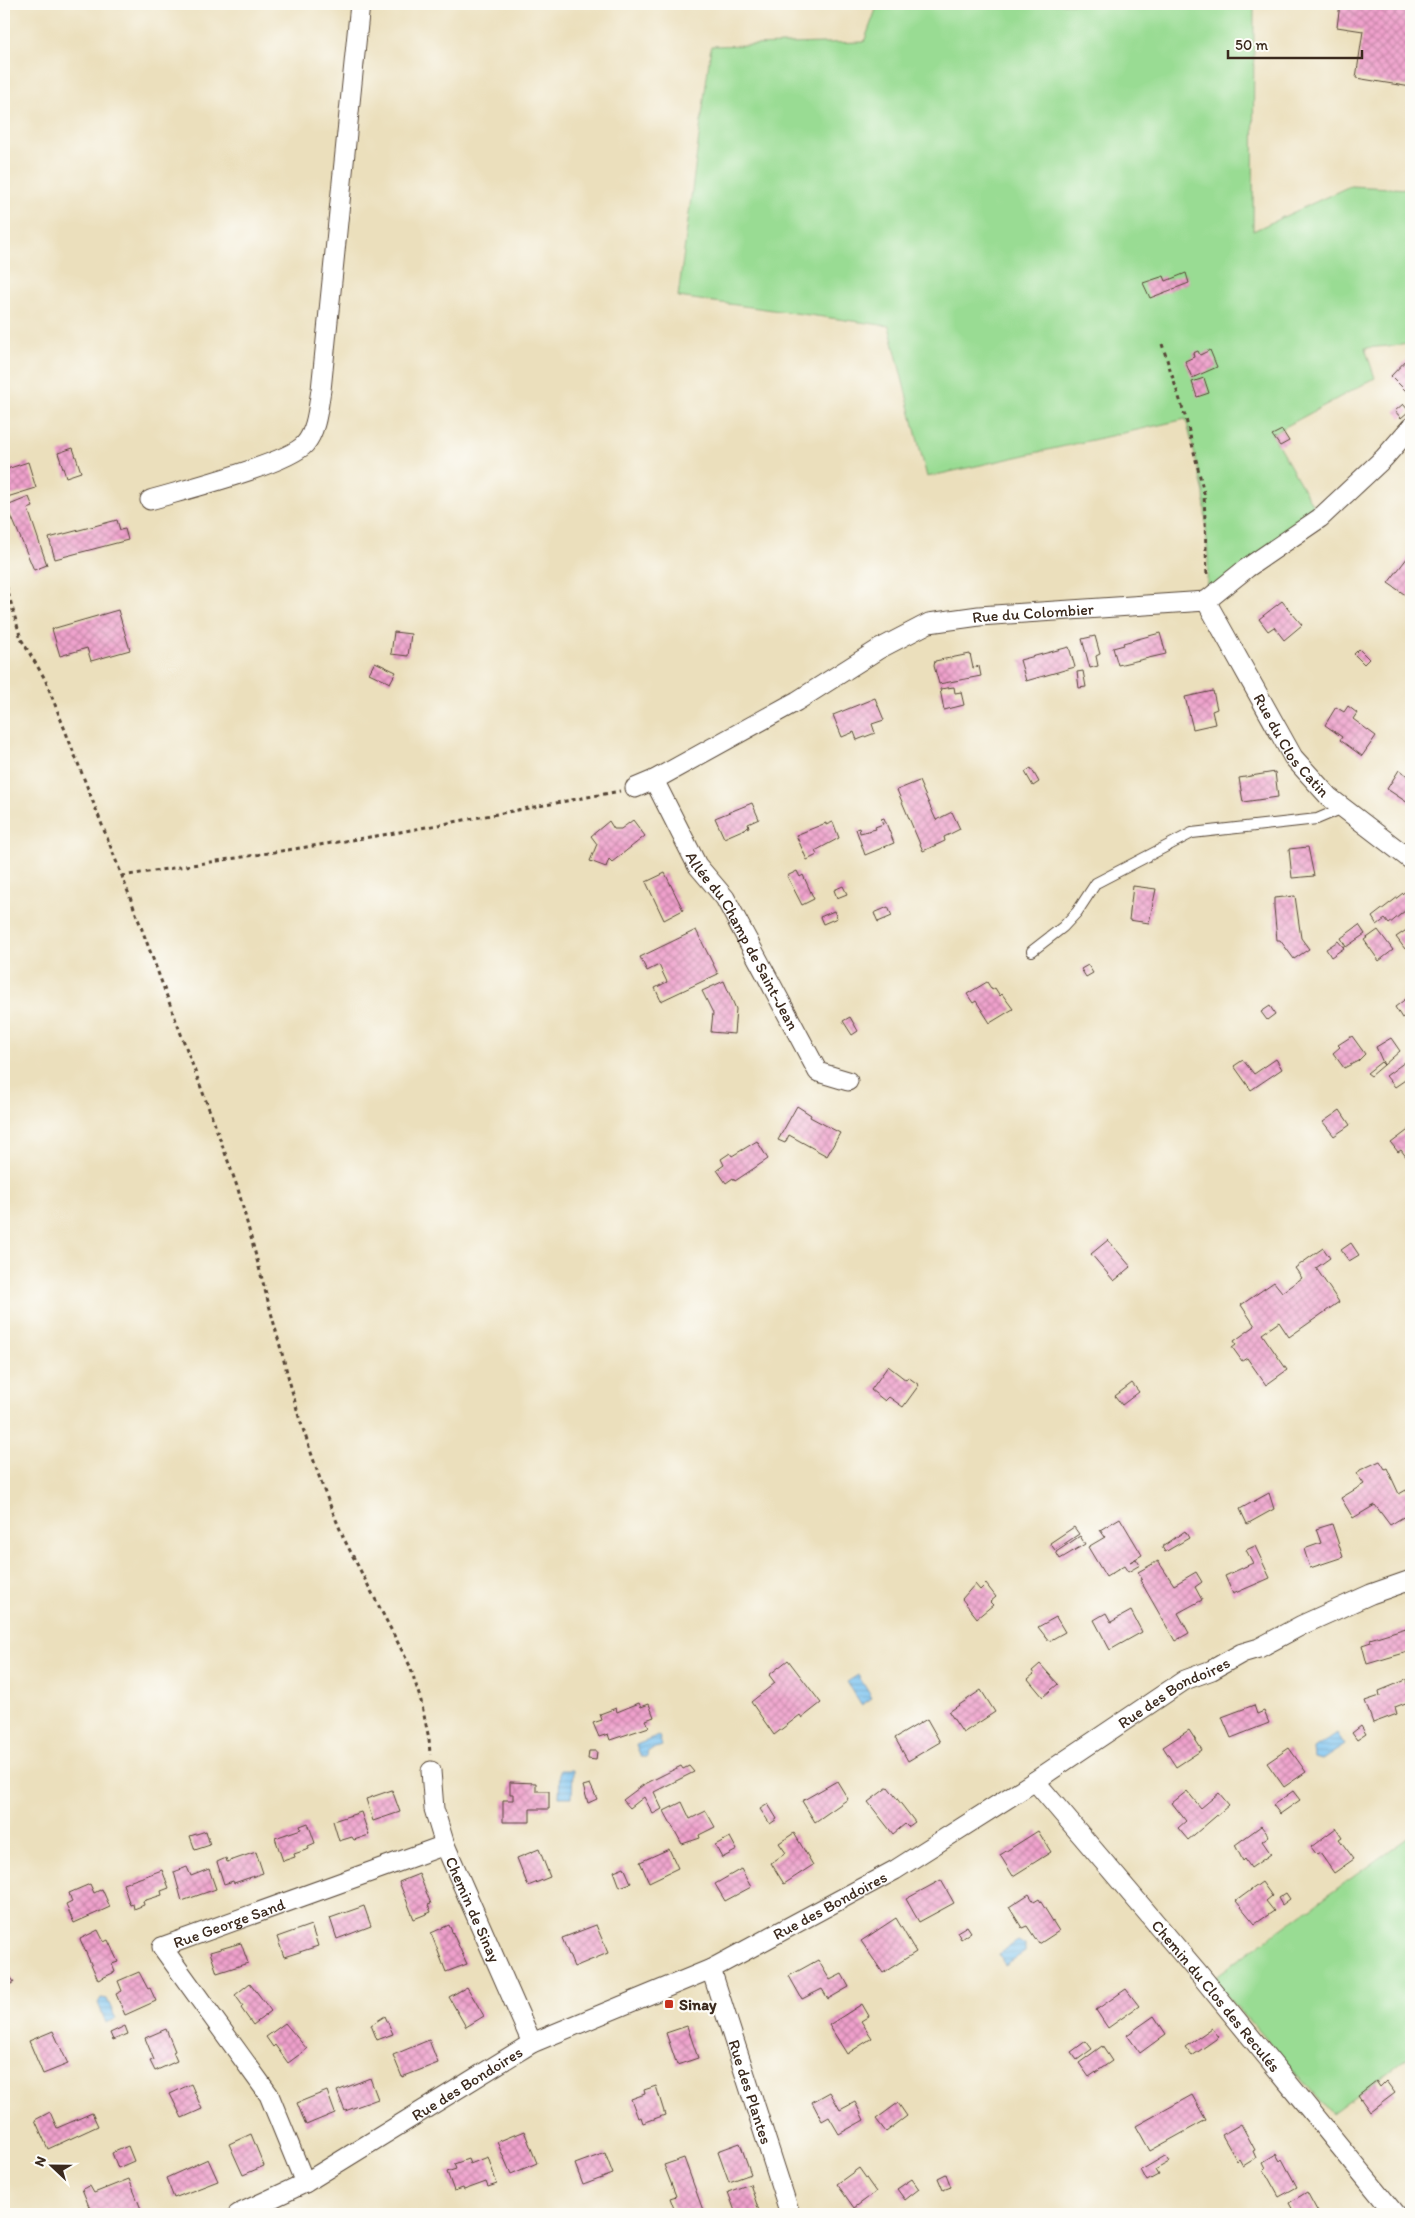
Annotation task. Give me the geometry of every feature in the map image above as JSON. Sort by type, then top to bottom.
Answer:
[{"type":"street","points":[[150,500],[276,461],[297,451],[306,444],[316,420],[360,4]]},
{"type":"street","points":[[1206,600],[1247,568],[1320,518],[1384,458],[1411,427]]},
{"type":"street","name":"Rue du Colombier","points":[[635,788],[654,780],[797,701],[879,648],[929,623],[979,616],[1206,600]]},
{"type":"street","name":"Rue du Clos Catin","points":[[1206,600],[1293,756],[1329,797],[1411,860]]},
{"type":"street","name":"Allée du Champ de Saint-Jean","points":[[654,780],[697,865],[724,898],[818,1072],[848,1081]]},
{"type":"street","name":"Rue des Bondoires","points":[[238,2214],[305,2183],[532,2044],[711,1969],[895,1870],[1035,1781],[1185,1680],[1212,1670],[1242,1652],[1259,1648],[1302,1625],[1362,1598],[1411,1580]]},
{"type":"street","name":"Chemin de Sinay","points":[[430,1771],[434,1809],[446,1845],[532,2044]]},
{"type":"street","name":"Chemin du Clos des Reculés","points":[[1035,1781],[1201,1976],[1395,2214]]},
{"type":"street","name":"Rue George Sand","points":[[305,2183],[268,2095],[162,1947],[446,1845]]},
{"type":"street","name":"Rue des Plantes","points":[[711,1969],[790,2214]]},
{"type":"lane","points":[[1032,951],[1063,927],[1077,912],[1096,883],[1192,833],[1317,819],[1344,808]]},
{"type":"path","points":[[1162,344],[1186,419],[1204,493],[1208,560],[1206,600]]},
{"type":"path","points":[[4,578],[21,639],[45,679],[122,876],[238,1189],[299,1417],[323,1488],[344,1539],[410,1666],[421,1701],[429,1739],[430,1771]]},
{"type":"path","points":[[122,876],[389,834],[635,788]]},
{"type":"green space","points":[[878,4],[1254,4],[1253,231],[1350,186],[1411,189],[1411,344],[1365,348],[1375,378],[1272,434],[1320,518],[1206,601],[1208,560],[1204,493],[1186,419],[927,477],[889,326],[678,297],[711,46],[864,42]]},
{"type":"green space","points":[[1411,1835],[1411,2055],[1332,2114],[1212,1979]]},
{"type":"water","points":[[858,1675],[872,1698],[861,1705],[847,1682]]},
{"type":"water","points":[[1337,1733],[1345,1745],[1322,1760],[1315,1758],[1314,1749]]},
{"type":"water","points":[[659,1736],[662,1746],[648,1751],[647,1757],[641,1757],[636,1745]]},
{"type":"water","points":[[560,1770],[573,1770],[572,1797],[559,1797]]},
{"type":"water","points":[[1018,1941],[1025,1945],[1025,1952],[1005,1965],[998,1954]]},
{"type":"water","points":[[101,1998],[107,1999],[116,2019],[106,2023],[98,2003]]},
{"type":"building","points":[[1340,4],[1411,4],[1411,87],[1356,78],[1363,31],[1337,27]]},
{"type":"building","points":[[1186,273],[1189,283],[1150,298],[1143,283],[1164,276],[1166,281]]},
{"type":"building","points":[[1210,350],[1217,367],[1192,378],[1185,361],[1194,357],[1193,353],[1198,351],[1200,355]]},
{"type":"building","points":[[1411,355],[1411,388],[1407,392],[1391,376]]},
{"type":"building","points":[[1204,378],[1209,393],[1197,397],[1192,382]]},
{"type":"building","points":[[1403,404],[1409,411],[1401,418],[1395,411]]},
{"type":"building","points":[[1282,430],[1289,441],[1280,446],[1272,435]]},
{"type":"building","points":[[73,448],[81,472],[66,477],[58,453]]},
{"type":"building","points":[[28,462],[36,488],[4,498],[4,470]]},
{"type":"building","points":[[29,497],[33,507],[28,509],[47,565],[34,570],[7,506]]},
{"type":"building","points":[[117,520],[120,530],[125,529],[128,540],[55,559],[49,538]]},
{"type":"building","points":[[1411,553],[1411,597],[1410,598],[1388,583]]},
{"type":"building","points":[[1282,601],[1302,625],[1284,640],[1274,627],[1268,631],[1259,619]]},
{"type":"building","points":[[118,610],[130,650],[91,661],[87,648],[60,656],[52,629]]},
{"type":"building","points":[[394,632],[411,634],[408,656],[391,654]]},
{"type":"building","points":[[1160,633],[1166,654],[1118,665],[1113,648],[1124,645],[1123,643]]},
{"type":"building","points":[[1095,636],[1100,654],[1096,656],[1098,666],[1090,668],[1082,639]]},
{"type":"building","points":[[1069,647],[1075,667],[1026,681],[1020,660]]},
{"type":"building","points":[[1359,649],[1369,659],[1364,664],[1354,654]]},
{"type":"building","points":[[970,654],[973,668],[979,666],[981,676],[939,684],[934,666],[935,661]]},
{"type":"building","points":[[375,662],[396,672],[390,683],[369,673]]},
{"type":"building","points":[[1083,671],[1086,687],[1079,688],[1077,672]]},
{"type":"building","points":[[954,687],[955,693],[961,692],[964,705],[944,710],[940,689]]},
{"type":"building","points":[[1213,691],[1217,709],[1212,711],[1215,724],[1193,729],[1185,697]]},
{"type":"building","points":[[875,698],[884,720],[872,724],[875,733],[857,740],[854,732],[842,737],[833,715]]},
{"type":"building","points":[[1348,706],[1357,713],[1353,719],[1376,736],[1362,756],[1340,740],[1342,737],[1325,725],[1336,707],[1344,712]]},
{"type":"building","points":[[1031,768],[1039,782],[1033,786],[1025,772]]},
{"type":"building","points":[[1399,770],[1411,778],[1411,805],[1387,789]]},
{"type":"building","points":[[1275,772],[1278,797],[1243,802],[1239,778]]},
{"type":"building","points":[[919,781],[936,820],[952,812],[960,829],[944,837],[945,841],[923,851],[897,790]]},
{"type":"building","points":[[752,803],[759,819],[748,824],[749,827],[724,838],[715,818]]},
{"type":"building","points":[[884,818],[894,843],[865,855],[856,829],[859,828],[860,833],[876,829],[875,827],[883,824],[881,819]]},
{"type":"building","points":[[633,820],[645,836],[612,862],[609,859],[606,867],[590,861],[597,844],[591,836],[609,821],[614,829],[621,829]]},
{"type":"building","points":[[833,822],[839,838],[815,851],[817,855],[807,860],[796,835]]},
{"type":"building","points":[[1308,847],[1314,876],[1292,878],[1289,849]]},
{"type":"building","points":[[797,871],[800,877],[803,875],[814,899],[802,905],[787,876]]},
{"type":"building","points":[[665,873],[683,910],[664,920],[646,882]]},
{"type":"building","points":[[843,886],[847,894],[837,898],[834,890]]},
{"type":"building","points":[[1133,886],[1156,889],[1149,923],[1129,920]]},
{"type":"building","points":[[1407,890],[1411,897],[1411,906],[1389,924],[1385,919],[1377,925],[1372,917]]},
{"type":"building","points":[[1295,896],[1301,938],[1309,949],[1294,959],[1280,940],[1277,940],[1274,898]]},
{"type":"building","points":[[888,907],[892,916],[878,922],[874,913]]},
{"type":"building","points":[[834,911],[837,918],[823,924],[820,917]]},
{"type":"building","points":[[1359,925],[1365,934],[1346,947],[1341,938]]},
{"type":"building","points":[[1411,927],[1411,949],[1409,946],[1405,949],[1396,937]]},
{"type":"building","points":[[696,930],[718,974],[661,1001],[655,988],[667,982],[659,965],[647,971],[640,957]]},
{"type":"building","points":[[1378,930],[1393,950],[1379,961],[1364,940]]},
{"type":"building","points":[[1338,941],[1344,948],[1331,957],[1326,949]]},
{"type":"building","points":[[1088,965],[1093,973],[1086,977],[1081,969]]},
{"type":"building","points":[[724,981],[736,1009],[734,1034],[711,1032],[713,1013],[702,991]]},
{"type":"building","points":[[987,982],[992,990],[995,988],[1000,996],[1002,994],[1013,1009],[990,1023],[976,1001],[973,1003],[967,994]]},
{"type":"building","points":[[1411,995],[1411,1011],[1402,1018],[1395,1007]]},
{"type":"building","points":[[1270,1006],[1275,1014],[1267,1020],[1261,1012]]},
{"type":"building","points":[[850,1017],[858,1031],[852,1035],[843,1021]]},
{"type":"building","points":[[1352,1036],[1365,1054],[1358,1061],[1344,1068],[1333,1053],[1340,1047],[1338,1045]]},
{"type":"building","points":[[1391,1038],[1400,1051],[1384,1065],[1376,1047]]},
{"type":"building","points":[[1276,1059],[1282,1069],[1251,1090],[1234,1066],[1243,1060],[1254,1074]]},
{"type":"building","points":[[1409,1059],[1411,1076],[1395,1087],[1386,1076]]},
{"type":"building","points":[[1381,1062],[1384,1065],[1371,1076],[1367,1073]]},
{"type":"building","points":[[797,1106],[811,1115],[810,1117],[840,1133],[827,1156],[789,1135],[785,1143],[778,1140]]},
{"type":"building","points":[[1340,1110],[1350,1125],[1334,1136],[1323,1122]]},
{"type":"building","points":[[1411,1128],[1410,1162],[1401,1150],[1398,1152],[1391,1143]]},
{"type":"building","points":[[757,1141],[768,1159],[735,1181],[733,1178],[726,1183],[717,1170],[724,1165],[721,1159],[730,1153],[732,1156]]},
{"type":"building","points":[[1108,1240],[1131,1267],[1114,1281],[1091,1254]]},
{"type":"building","points":[[1351,1243],[1359,1255],[1349,1261],[1341,1250]]},
{"type":"building","points":[[1323,1248],[1330,1258],[1316,1268],[1339,1302],[1289,1337],[1279,1322],[1262,1334],[1287,1370],[1266,1385],[1247,1358],[1242,1361],[1232,1347],[1236,1344],[1234,1341],[1255,1326],[1241,1305],[1274,1282],[1282,1292],[1302,1278],[1295,1268]]},
{"type":"building","points":[[888,1366],[906,1380],[908,1377],[919,1385],[903,1407],[889,1397],[885,1401],[871,1390]]},
{"type":"building","points":[[1132,1383],[1139,1392],[1122,1405],[1115,1396]]},
{"type":"building","points":[[1380,1461],[1385,1469],[1387,1468],[1399,1494],[1406,1490],[1411,1498],[1411,1503],[1406,1506],[1410,1513],[1390,1525],[1375,1505],[1353,1518],[1341,1498],[1364,1484],[1357,1474],[1360,1470]]},
{"type":"building","points":[[1269,1493],[1274,1509],[1247,1524],[1240,1509]]},
{"type":"building","points":[[1120,1518],[1142,1555],[1130,1562],[1136,1559],[1140,1565],[1128,1572],[1124,1566],[1106,1577],[1088,1547],[1105,1537],[1100,1530]]},
{"type":"building","points":[[1332,1524],[1343,1557],[1310,1568],[1304,1549],[1321,1543],[1316,1529]]},
{"type":"building","points":[[1074,1527],[1079,1534],[1055,1550],[1050,1543]]},
{"type":"building","points":[[1185,1531],[1189,1538],[1165,1552],[1162,1547]]},
{"type":"building","points":[[1080,1536],[1085,1544],[1060,1559],[1056,1552]]},
{"type":"building","points":[[1255,1546],[1270,1578],[1233,1594],[1225,1576],[1253,1563],[1246,1550]]},
{"type":"building","points":[[1158,1561],[1174,1585],[1196,1572],[1202,1582],[1195,1587],[1202,1600],[1178,1613],[1189,1633],[1175,1641],[1140,1580],[1142,1579],[1138,1572]]},
{"type":"building","points":[[975,1584],[980,1590],[986,1584],[996,1597],[990,1602],[993,1605],[977,1618],[962,1599]]},
{"type":"building","points":[[1131,1611],[1142,1632],[1110,1650],[1094,1620],[1106,1613],[1111,1622]]},
{"type":"building","points":[[1056,1617],[1065,1632],[1049,1641],[1038,1627]]},
{"type":"building","points":[[1406,1628],[1411,1651],[1367,1664],[1362,1645],[1371,1642],[1370,1639]]},
{"type":"building","points":[[788,1660],[821,1703],[802,1718],[800,1715],[774,1735],[751,1702],[775,1683],[769,1675]]},
{"type":"building","points":[[1040,1664],[1058,1684],[1043,1697],[1028,1679],[1034,1674],[1032,1671]]},
{"type":"building","points":[[1406,1680],[1408,1687],[1411,1686],[1411,1701],[1395,1707],[1397,1714],[1373,1723],[1365,1701],[1380,1696],[1379,1691]]},
{"type":"building","points":[[981,1690],[995,1712],[963,1733],[949,1712]]},
{"type":"building","points":[[639,1703],[641,1707],[649,1704],[654,1717],[646,1720],[649,1727],[610,1740],[608,1734],[599,1737],[593,1723],[602,1720],[600,1714],[616,1708],[617,1712]]},
{"type":"building","points":[[1254,1705],[1257,1714],[1264,1711],[1269,1723],[1231,1738],[1222,1717]]},
{"type":"building","points":[[927,1719],[940,1742],[908,1761],[895,1738]]},
{"type":"building","points":[[1361,1726],[1366,1734],[1357,1740],[1352,1733]]},
{"type":"building","points":[[1189,1730],[1202,1750],[1176,1767],[1163,1747]]},
{"type":"building","points":[[1289,1748],[1306,1772],[1284,1787],[1267,1763]]},
{"type":"building","points":[[589,1751],[597,1751],[596,1760],[588,1759]]},
{"type":"building","points":[[681,1766],[683,1769],[689,1766],[694,1772],[654,1792],[662,1809],[653,1814],[644,1797],[630,1808],[623,1800],[643,1785]]},
{"type":"building","points":[[837,1781],[848,1799],[815,1822],[802,1801]]},
{"type":"building","points":[[510,1782],[536,1783],[536,1791],[549,1791],[549,1809],[530,1809],[530,1822],[503,1822],[503,1800],[513,1800],[513,1794],[510,1794]]},
{"type":"building","points":[[590,1784],[597,1799],[588,1803],[583,1786]]},
{"type":"building","points":[[888,1787],[915,1822],[908,1827],[905,1824],[893,1834],[868,1802]]},
{"type":"building","points":[[392,1790],[400,1812],[373,1821],[366,1799]]},
{"type":"building","points":[[1187,1791],[1201,1808],[1219,1793],[1229,1805],[1188,1840],[1178,1828],[1186,1821],[1172,1803]]},
{"type":"building","points":[[1293,1791],[1300,1800],[1280,1814],[1273,1805]]},
{"type":"building","points":[[682,1802],[690,1819],[706,1811],[715,1827],[699,1835],[700,1838],[682,1844],[664,1811]]},
{"type":"building","points":[[768,1804],[777,1819],[770,1824],[760,1809]]},
{"type":"building","points":[[361,1812],[369,1835],[354,1840],[352,1837],[339,1841],[333,1821]]},
{"type":"building","points":[[308,1823],[315,1843],[308,1846],[309,1849],[294,1854],[295,1857],[283,1861],[275,1838],[301,1829],[300,1826]]},
{"type":"building","points":[[1261,1826],[1269,1836],[1262,1841],[1271,1854],[1251,1868],[1245,1859],[1243,1861],[1235,1845]]},
{"type":"building","points":[[1336,1828],[1342,1837],[1339,1839],[1354,1859],[1334,1873],[1320,1853],[1317,1855],[1311,1847]]},
{"type":"building","points":[[206,1831],[210,1845],[195,1850],[190,1836]]},
{"type":"building","points":[[1038,1831],[1051,1852],[1013,1876],[1000,1855]]},
{"type":"building","points":[[794,1833],[813,1865],[784,1884],[771,1863],[786,1853],[779,1843]]},
{"type":"building","points":[[730,1837],[737,1850],[722,1858],[715,1845]]},
{"type":"building","points":[[539,1849],[550,1877],[528,1886],[517,1858]]},
{"type":"building","points":[[669,1849],[678,1868],[649,1882],[640,1862]]},
{"type":"building","points":[[256,1852],[263,1873],[234,1883],[233,1881],[224,1884],[217,1862],[226,1858],[227,1862]]},
{"type":"building","points":[[187,1867],[191,1876],[209,1869],[216,1889],[182,1901],[174,1872]]},
{"type":"building","points":[[624,1867],[631,1883],[620,1887],[614,1871]]},
{"type":"building","points":[[741,1869],[751,1887],[725,1901],[715,1884]]},
{"type":"building","points":[[162,1870],[169,1888],[161,1891],[162,1895],[143,1901],[144,1905],[134,1909],[133,1904],[130,1905],[123,1884]]},
{"type":"building","points":[[419,1874],[431,1904],[428,1905],[431,1912],[414,1919],[399,1882]]},
{"type":"building","points":[[941,1880],[954,1903],[919,1922],[906,1899]]},
{"type":"building","points":[[1262,1882],[1272,1896],[1266,1901],[1274,1911],[1255,1924],[1236,1901]]},
{"type":"building","points":[[90,1884],[94,1893],[102,1889],[110,1907],[74,1923],[66,1905],[72,1902],[69,1893]]},
{"type":"building","points":[[1286,1893],[1290,1899],[1282,1905],[1278,1898]]},
{"type":"building","points":[[1029,1894],[1034,1902],[1039,1899],[1059,1931],[1039,1944],[1027,1926],[1022,1928],[1009,1907]]},
{"type":"building","points":[[364,1906],[371,1926],[337,1939],[330,1918]]},
{"type":"building","points":[[896,1918],[916,1952],[883,1973],[861,1941]]},
{"type":"building","points":[[311,1925],[318,1946],[284,1957],[277,1937]]},
{"type":"building","points":[[449,1925],[467,1964],[446,1972],[431,1933]]},
{"type":"building","points":[[596,1925],[608,1953],[574,1967],[562,1938]]},
{"type":"building","points":[[967,1926],[971,1932],[961,1939],[957,1932]]},
{"type":"building","points":[[98,1930],[104,1942],[108,1940],[118,1962],[112,1964],[115,1972],[98,1980],[80,1939]]},
{"type":"building","points":[[241,1943],[248,1963],[217,1973],[210,1952]]},
{"type":"building","points":[[818,1960],[830,1980],[842,1974],[849,1987],[828,1999],[822,1989],[802,1999],[789,1976]]},
{"type":"building","points":[[4,1968],[14,1982],[4,1989]]},
{"type":"building","points":[[139,1972],[156,2001],[125,2015],[116,1994],[122,1991],[118,1981]]},
{"type":"building","points":[[250,1983],[271,2011],[253,2025],[241,2008],[243,2006],[235,1995]]},
{"type":"building","points":[[467,1987],[484,2016],[466,2027],[449,1997]]},
{"type":"building","points":[[1126,1989],[1139,2006],[1108,2028],[1096,2010]]},
{"type":"building","points":[[862,2004],[869,2016],[861,2021],[872,2038],[847,2054],[829,2025]]},
{"type":"building","points":[[385,2016],[393,2034],[377,2040],[371,2025]]},
{"type":"building","points":[[1154,2016],[1166,2034],[1140,2053],[1127,2035]]},
{"type":"building","points":[[285,2023],[307,2049],[288,2063],[275,2045],[273,2047],[266,2037]]},
{"type":"building","points":[[125,2026],[128,2034],[113,2040],[110,2033]]},
{"type":"building","points":[[687,2026],[698,2058],[677,2065],[666,2033]]},
{"type":"building","points":[[1212,2028],[1219,2037],[1192,2056],[1185,2047]]},
{"type":"building","points":[[166,2029],[177,2061],[155,2071],[150,2061],[154,2060],[145,2038]]},
{"type":"building","points":[[53,2031],[68,2064],[43,2074],[29,2041]]},
{"type":"building","points":[[429,2040],[438,2063],[402,2077],[393,2055]]},
{"type":"building","points":[[1086,2041],[1092,2049],[1077,2060],[1071,2052]]},
{"type":"building","points":[[1102,2046],[1112,2061],[1089,2077],[1079,2063]]},
{"type":"building","points":[[370,2078],[378,2099],[345,2111],[337,2091]]},
{"type":"building","points":[[1376,2081],[1380,2087],[1386,2081],[1395,2093],[1370,2112],[1358,2095]]},
{"type":"building","points":[[191,2084],[202,2109],[182,2118],[170,2094]]},
{"type":"building","points":[[656,2086],[665,2115],[643,2123],[641,2117],[638,2118],[631,2099],[645,2094],[644,2090]]},
{"type":"building","points":[[327,2091],[335,2113],[306,2125],[297,2103]]},
{"type":"building","points":[[830,2092],[840,2110],[855,2102],[864,2120],[839,2134],[829,2117],[822,2121],[812,2102]]},
{"type":"building","points":[[1192,2095],[1206,2120],[1150,2151],[1136,2126]]},
{"type":"building","points":[[898,2103],[907,2116],[886,2132],[876,2119]]},
{"type":"building","points":[[50,2112],[57,2128],[92,2113],[98,2126],[48,2149],[35,2120]]},
{"type":"building","points":[[1241,2124],[1255,2150],[1253,2151],[1256,2158],[1243,2166],[1239,2159],[1237,2161],[1222,2135]]},
{"type":"building","points":[[524,2131],[537,2163],[511,2174],[497,2142]]},
{"type":"building","points":[[251,2134],[264,2166],[243,2175],[229,2144]]},
{"type":"building","points":[[740,2143],[751,2174],[729,2182],[718,2151]]},
{"type":"building","points":[[128,2146],[134,2161],[118,2168],[112,2153]]},
{"type":"building","points":[[605,2153],[613,2174],[583,2185],[575,2164]]},
{"type":"building","points":[[1276,2154],[1280,2161],[1282,2159],[1297,2187],[1279,2197],[1264,2170],[1266,2168],[1263,2162]]},
{"type":"building","points":[[1165,2156],[1169,2162],[1155,2170],[1158,2175],[1147,2181],[1141,2170]]},
{"type":"building","points":[[488,2157],[497,2184],[488,2187],[486,2182],[464,2190],[463,2188],[454,2191],[447,2172],[456,2169],[454,2164],[468,2159],[470,2164]]},
{"type":"building","points":[[684,2158],[704,2213],[701,2214],[676,2214],[670,2198],[676,2196],[664,2165]]},
{"type":"building","points":[[208,2159],[218,2181],[174,2198],[166,2178]]},
{"type":"building","points":[[859,2168],[876,2192],[854,2208],[837,2184]]},
{"type":"building","points":[[946,2174],[951,2187],[943,2190],[938,2178]]},
{"type":"building","points":[[129,2179],[141,2209],[128,2214],[92,2214],[82,2189],[90,2186],[94,2193]]},
{"type":"building","points":[[912,2179],[919,2189],[905,2200],[897,2189]]},
{"type":"building","points":[[750,2184],[760,2214],[736,2214],[728,2192]]},
{"type":"building","points":[[1307,2192],[1319,2214],[1295,2214],[1289,2203]]},
{"type":"place","name":"Sinay","points":[[669,2004]]}]
